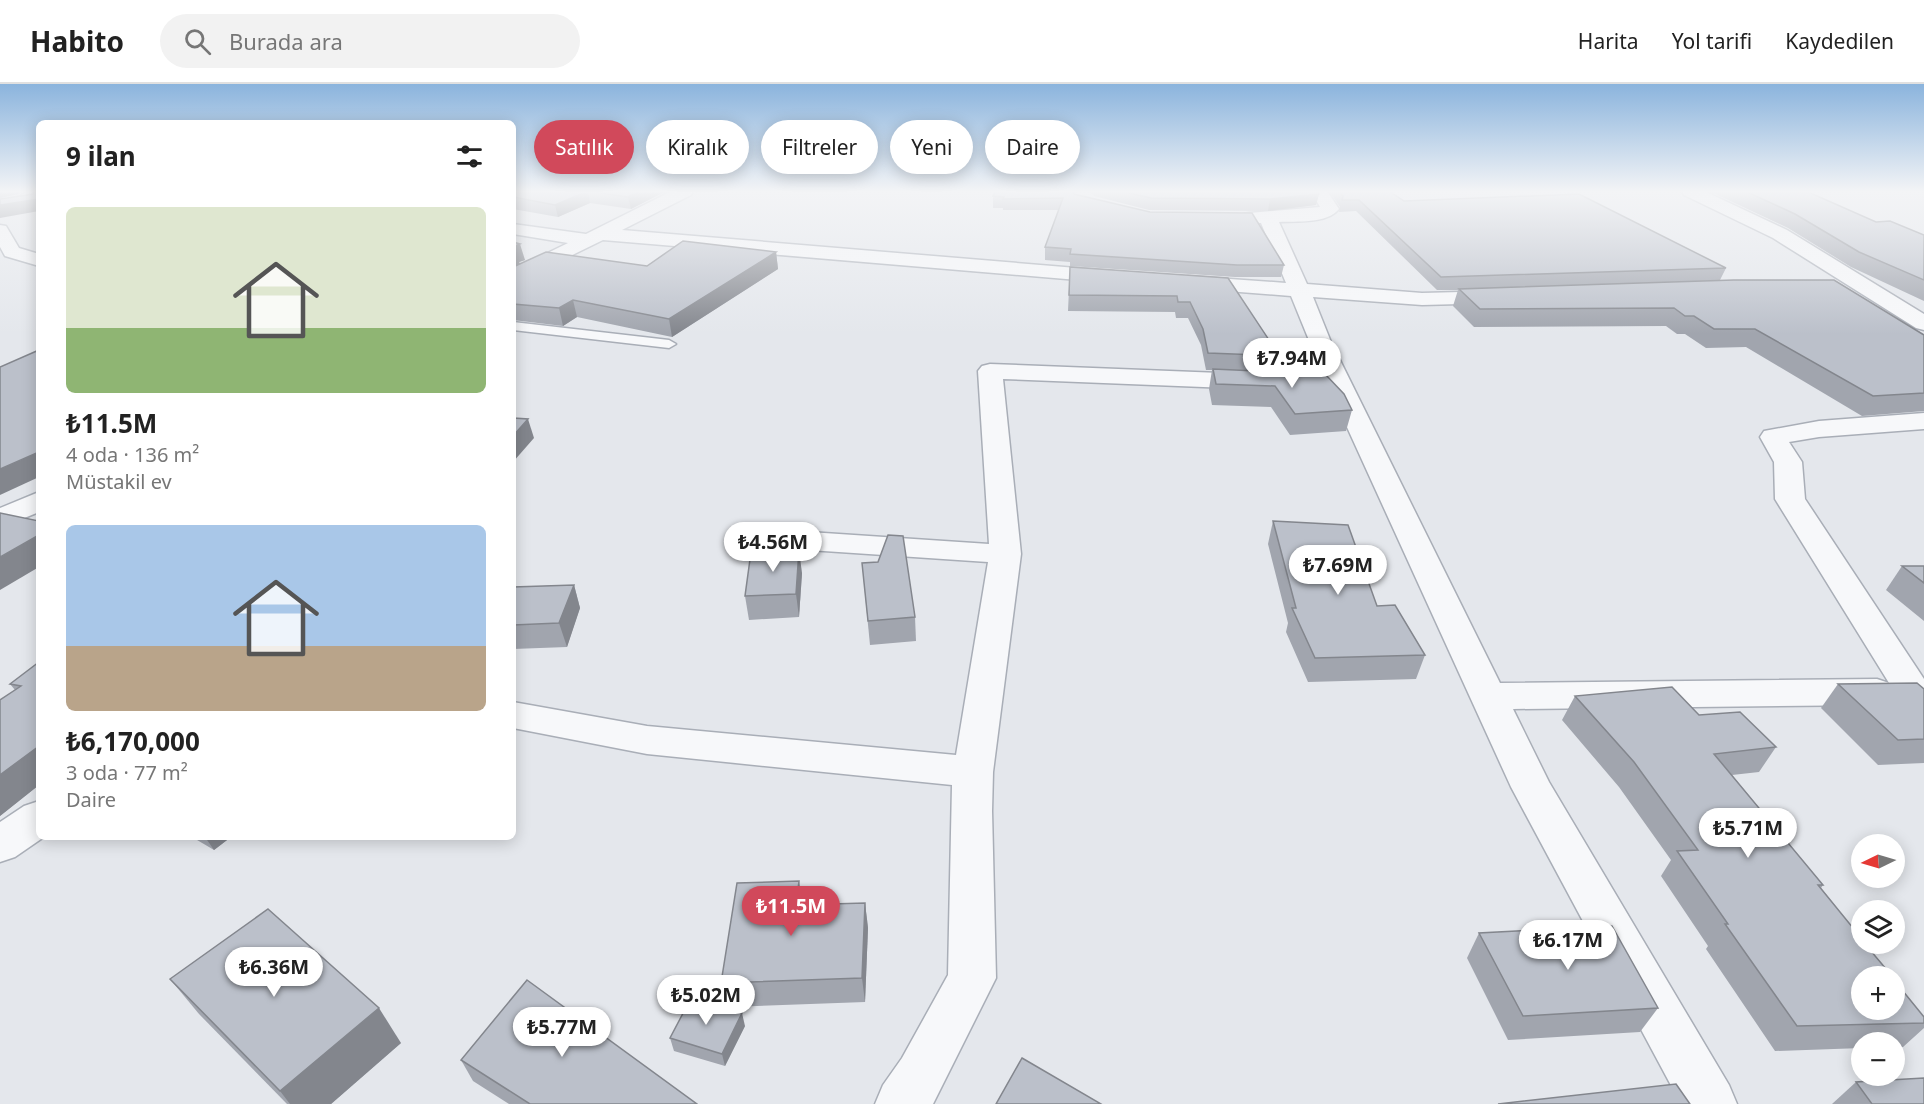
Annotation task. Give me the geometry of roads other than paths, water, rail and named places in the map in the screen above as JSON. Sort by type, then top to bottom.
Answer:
[{"type":"street","points":[[516,276],[592,239]]},
{"type":"street","points":[[616,239],[1136,279]]},
{"type":"street","points":[[1277,239],[1341,386],[1531,787],[1710,1104]]},
{"type":"street","points":[[1787,239],[1924,324]]},
{"type":"street","points":[[6,253],[36,248]]},
{"type":"street","points":[[6,253],[36,259]]},
{"type":"street","points":[[1171,281],[1422,299],[1516,296]]},
{"type":"street","points":[[1833,289],[1868,289]]},
{"type":"street","points":[[902,1104],[921,1076],[972,978],[971,811],[973,772],[1005,554],[990,371],[1341,386]]},
{"type":"street","points":[[1918,692],[1790,499],[1788,462],[1773,437],[1819,429],[1924,421]]},
{"type":"street","points":[[0,519],[36,502]]},
{"type":"street","points":[[764,538],[1005,554]]},
{"type":"street","points":[[1488,696],[1918,692]]},
{"type":"street","points":[[516,716],[647,740],[973,772]]},
{"type":"street","points":[[0,845],[36,820]]},
{"type":"lane","points":[[516,326],[669,344]]}]
